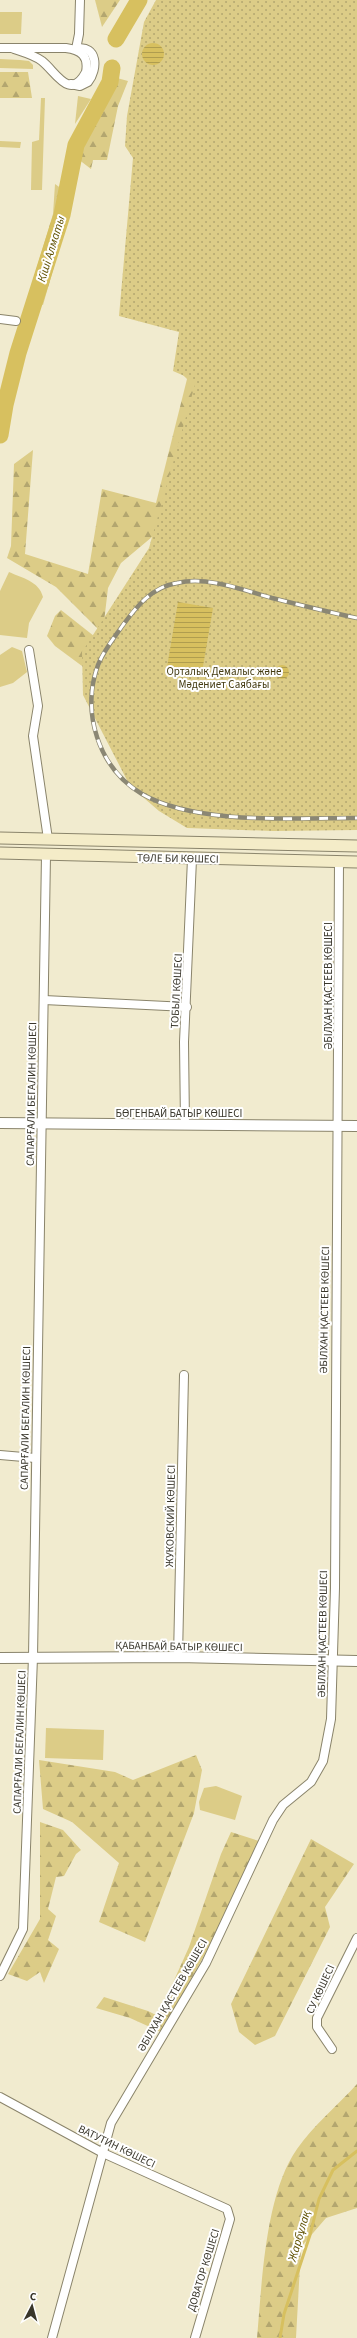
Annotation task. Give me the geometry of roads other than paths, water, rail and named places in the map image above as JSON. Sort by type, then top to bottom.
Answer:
[{"type":"main road","name":"ТӨЛЕ БИ КӨШЕСІ","points":[[0,838],[357,846]]},
{"type":"main road","name":"ТӨЛЕ БИ КӨШЕСІ","points":[[0,853],[357,862]]},
{"type":"street","points":[[76,49],[79,34],[80,0]]},
{"type":"street","points":[[0,48],[76,49],[84,55],[88,65],[83,77],[71,84],[57,79],[42,61],[14,49]]},
{"type":"street","points":[[0,318],[16,321]]},
{"type":"street","points":[[29,650],[38,706],[33,736],[48,839]]},
{"type":"street","name":"САПАРҒАЛИ БЕГАЛИН КӨШЕСІ","points":[[0,1976],[23,1929],[33,1657],[35,1458],[46,855]]},
{"type":"street","name":"ТОБЫЛ КӨШЕСІ","points":[[185,1125],[184,1042],[187,1007],[192,858]]},
{"type":"street","name":"ӘБІЛХАН ҚАСТЕЕВ КӨШЕСІ","points":[[52,2338],[111,2123],[206,1963],[273,1820],[283,1805],[311,1782],[323,1761],[331,1719],[333,1661],[339,862]]},
{"type":"street","points":[[44,1000],[187,1007]]},
{"type":"street","name":"БӨГЕНБАЙ БАТЫР КӨШЕСІ","points":[[0,1123],[357,1126]]},
{"type":"street","name":"ЖУКОВСКИЙ КӨШЕСІ","points":[[178,1657],[184,1375]]},
{"type":"street","points":[[0,1455],[35,1458]]},
{"type":"street","name":"ҚАБАНБАЙ БАТЫР КӨШЕСІ","points":[[0,1658],[178,1657],[357,1661]]},
{"type":"street","name":"СУ КӨШЕСІ","points":[[332,2048],[317,2027],[317,2018],[357,1938]]},
{"type":"street","name":"ВАТУТИН КӨШЕСІ","points":[[0,2097],[102,2153],[215,2202],[227,2209]]},
{"type":"street","name":"ДОВАТОР КӨШЕСІ","points":[[195,2338],[230,2219],[227,2209]]},
{"type":"waterway","name":"Кіші Алматы","points":[[116,39],[139,0]]},
{"type":"waterway","name":"Кіші Алматы","points":[[0,435],[5,405],[18,353],[62,215],[76,145],[110,82],[112,68]]},
{"type":"waterway","name":"Жарбұлақ","points":[[280,2338],[284,2314],[310,2235],[319,2199],[333,2170],[357,2151]]},
{"type":"railway","points":[[357,618],[272,598],[225,585],[201,581],[189,581],[168,585],[146,598],[128,618],[109,644],[98,665],[93,683],[92,701],[93,720],[97,737],[104,754],[114,769],[127,783],[142,794],[164,804],[190,811],[246,818],[357,818]]},
{"type":"park label","name":"Орталық Демалыс және Мәдениет Саябағы","points":[[224,677]]}]
